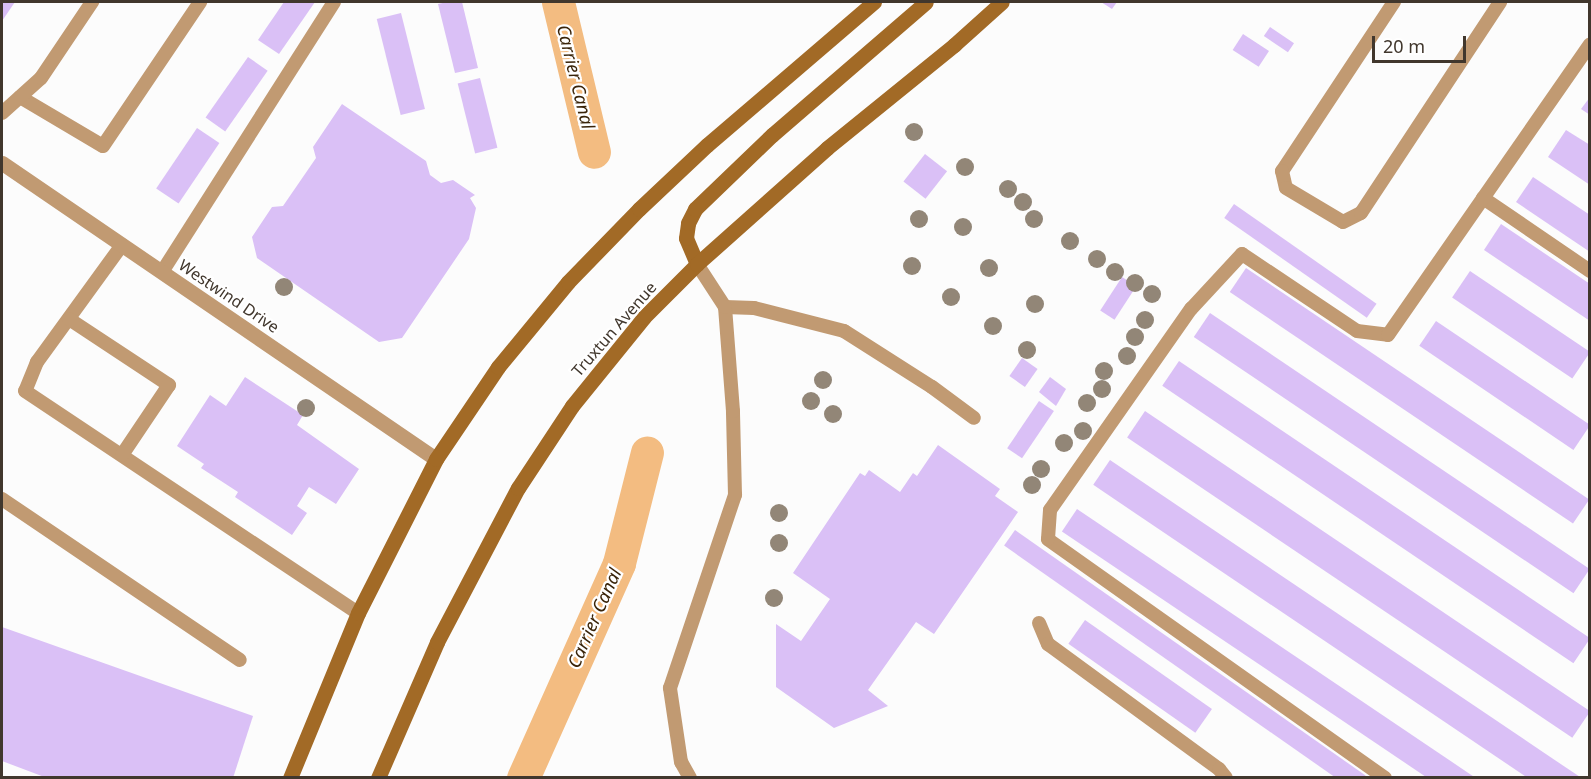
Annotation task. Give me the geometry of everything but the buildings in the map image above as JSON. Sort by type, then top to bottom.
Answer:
[{"type":"main road","points":[[290,777],[358,613],[436,459],[498,367],[568,282],[639,208],[707,145],[874,2]]},
{"type":"main road","points":[[697,264],[686,238],[695,209],[772,135],[926,2]]},
{"type":"main road","name":"Truxtun Avenue","points":[[378,777],[437,642],[518,488],[572,406],[644,317],[697,264],[827,148],[954,45],[1002,2]]},
{"type":"street","name":"Westwind Drive","points":[[2,163],[436,459]]},
{"type":"lane","points":[[2,113],[41,78],[92,2]]},
{"type":"lane","points":[[20,97],[103,146],[200,2]]},
{"type":"lane","points":[[162,272],[334,2]]},
{"type":"lane","points":[[1394,2],[1282,171],[1286,188],[1343,222],[1361,213],[1500,2]]},
{"type":"lane","points":[[1385,777],[1048,539],[1050,510],[1191,309],[1242,254],[1357,331],[1388,335],[1590,44]]},
{"type":"lane","points":[[1483,198],[1590,271]]},
{"type":"lane","points":[[122,245],[37,362],[25,391],[358,613]]},
{"type":"lane","points":[[690,777],[681,762],[670,688],[735,495],[733,411],[725,307],[697,264]]},
{"type":"lane","points":[[725,307],[754,308],[844,331],[932,387],[974,418]]},
{"type":"lane","points":[[69,319],[169,385],[122,455]]},
{"type":"lane","points":[[2,499],[240,660]]},
{"type":"lane","points":[[1039,623],[1048,644],[1219,769],[1226,777]]},
{"type":"waterway","name":"Carrier Canal","points":[[558,2],[594,152]]},
{"type":"waterway","name":"Carrier Canal","points":[[523,778],[619,563],[647,452]]}]
